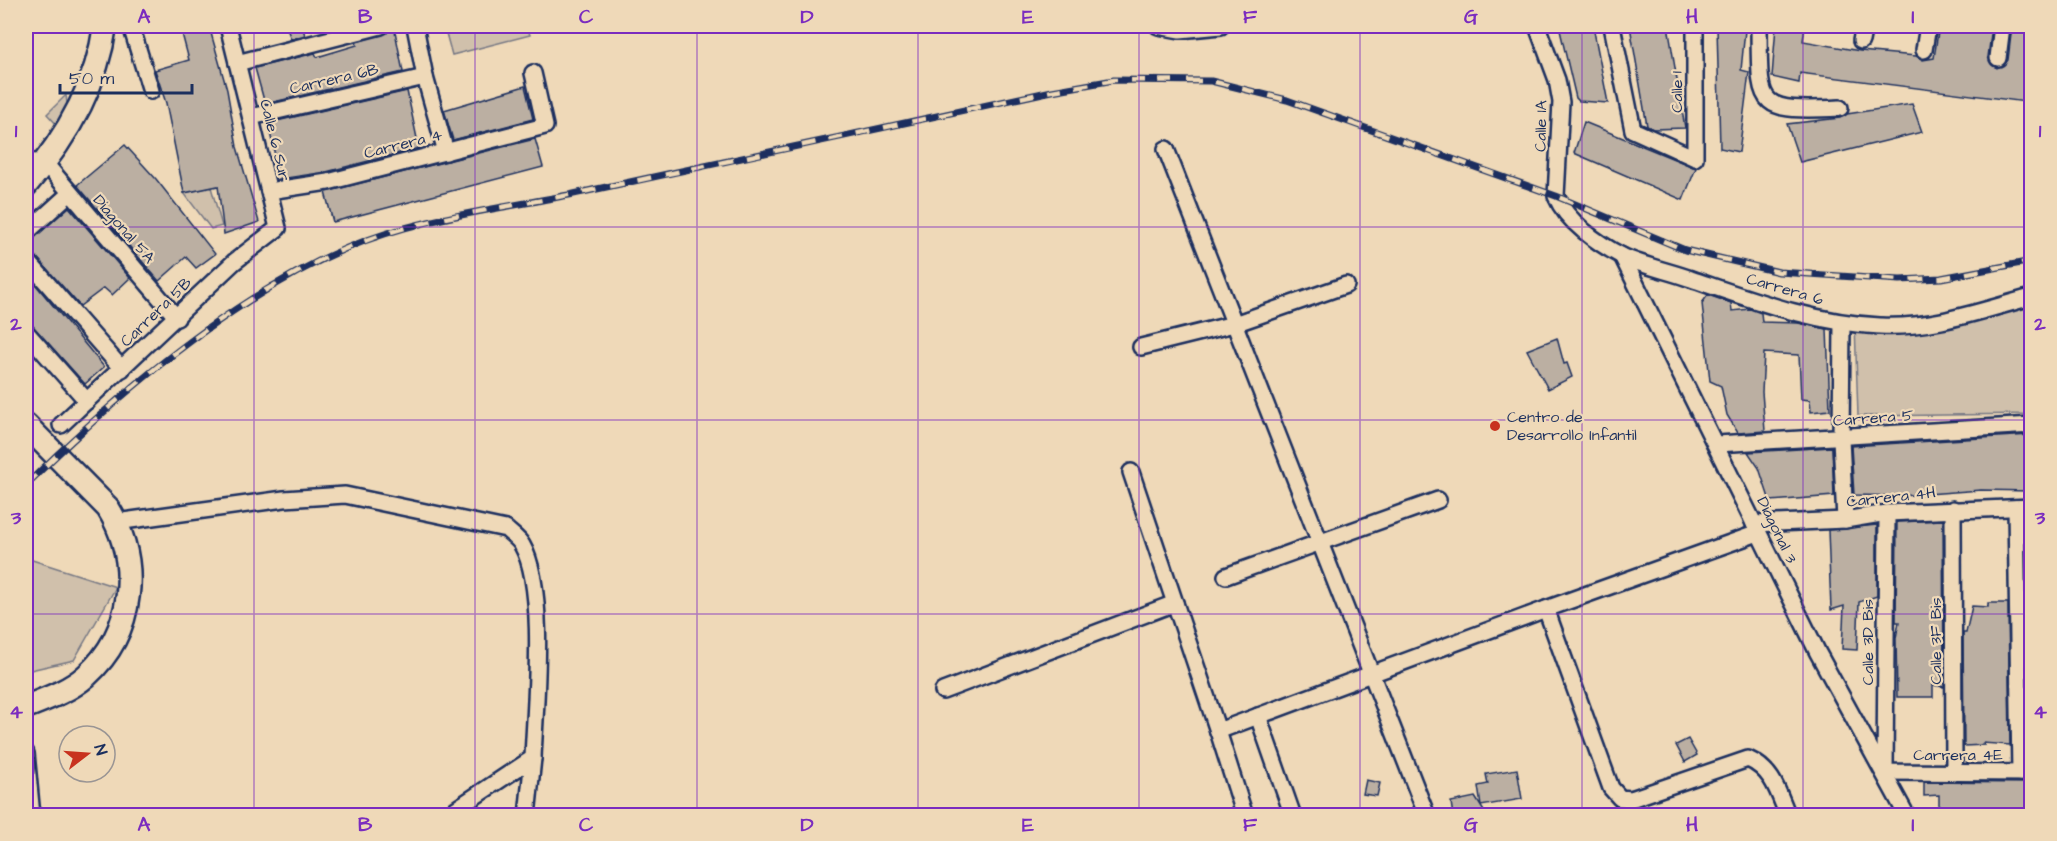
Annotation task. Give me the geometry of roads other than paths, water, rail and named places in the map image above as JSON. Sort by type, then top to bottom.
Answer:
[{"type":"main road","points":[[26,185],[35,162],[88,91],[101,52],[105,26]]},
{"type":"main road","points":[[26,425],[97,495],[116,522],[127,552],[129,592],[122,624],[107,654],[86,676],[57,695],[26,707]]},
{"type":"street","points":[[131,26],[151,91]]},
{"type":"street","name":"Calle 6 Sur","points":[[228,26],[278,228]]},
{"type":"street","points":[[237,63],[324,33],[381,26]]},
{"type":"street","points":[[416,26],[424,77],[446,152]]},
{"type":"street","points":[[1158,26],[1180,30],[1221,26]]},
{"type":"street","name":"Calle 1A","points":[[1537,26],[1557,80],[1561,102],[1556,196]]},
{"type":"street","name":"Calle 1","points":[[1611,26],[1633,130],[1695,158],[1695,26]]},
{"type":"street","points":[[1760,26],[1760,87],[1766,99],[1779,107],[1794,110],[1840,108]]},
{"type":"street","points":[[1924,50],[1928,26]]},
{"type":"street","points":[[1998,58],[2002,26]]},
{"type":"street","name":"Carrera 4","points":[[269,191],[328,182],[545,126],[533,74]]},
{"type":"street","name":"Carrera 6B","points":[[251,117],[424,77]]},
{"type":"street","points":[[1166,149],[1427,816]]},
{"type":"street","name":"Diagonal 5A","points":[[35,162],[69,194],[177,318]]},
{"type":"street","points":[[26,233],[69,194]]},
{"type":"street","name":"Carrera 6","points":[[1556,196],[1562,210],[1573,222],[1622,256],[1796,314],[1842,323],[1881,327],[1929,325],[2031,297]]},
{"type":"street","name":"Carrera 5B","points":[[61,425],[234,262],[278,228]]},
{"type":"street","name":"Diagonal 3","points":[[1622,256],[1717,444],[1818,653],[1885,772],[1906,816]]},
{"type":"street","points":[[26,259],[122,369]]},
{"type":"street","points":[[1141,347],[1234,324],[1346,285]]},
{"type":"street","points":[[1842,323],[1841,439],[1845,520]]},
{"type":"street","points":[[26,332],[87,401]]},
{"type":"street","name":"Carrera 5","points":[[1717,444],[1841,439],[2031,425]]},
{"type":"street","points":[[1131,472],[1245,816]]},
{"type":"street","points":[[116,522],[284,499],[345,495],[506,529],[522,543],[532,569],[537,625],[533,758],[527,816]]},
{"type":"street","points":[[1226,576],[1438,500]]},
{"type":"street","points":[[2024,507],[2026,773]]},
{"type":"street","name":"Carrera 4H","points":[[1218,731],[1756,528],[1845,520],[1887,513],[2024,507]]},
{"type":"street","name":"Calle 3F Bis","points":[[1953,509],[1954,773]]},
{"type":"street","name":"Calle 3D Bis","points":[[1885,772],[1887,513]]},
{"type":"street","points":[[943,691],[1175,603]]},
{"type":"street","points":[[1546,609],[1611,788],[1620,798],[1631,799],[1748,759],[1763,765],[1788,816]]},
{"type":"street","points":[[1258,716],[1293,816]]},
{"type":"street","points":[[26,753],[32,816]]},
{"type":"street","points":[[452,816],[456,808],[533,758]]},
{"type":"street","name":"Carrera 4E","points":[[1885,772],[2026,773]]},
{"type":"railway","points":[[26,485],[136,384],[218,321],[303,269],[375,237],[463,214],[583,192],[1052,91],[1114,80],[1211,81],[1287,100],[1556,196],[1685,250],[1779,272],[1900,280],[1941,278],[2032,261]]},
{"type":"place","name":"Centro de Desarrollo Infantil","points":[[1495,426]]}]
